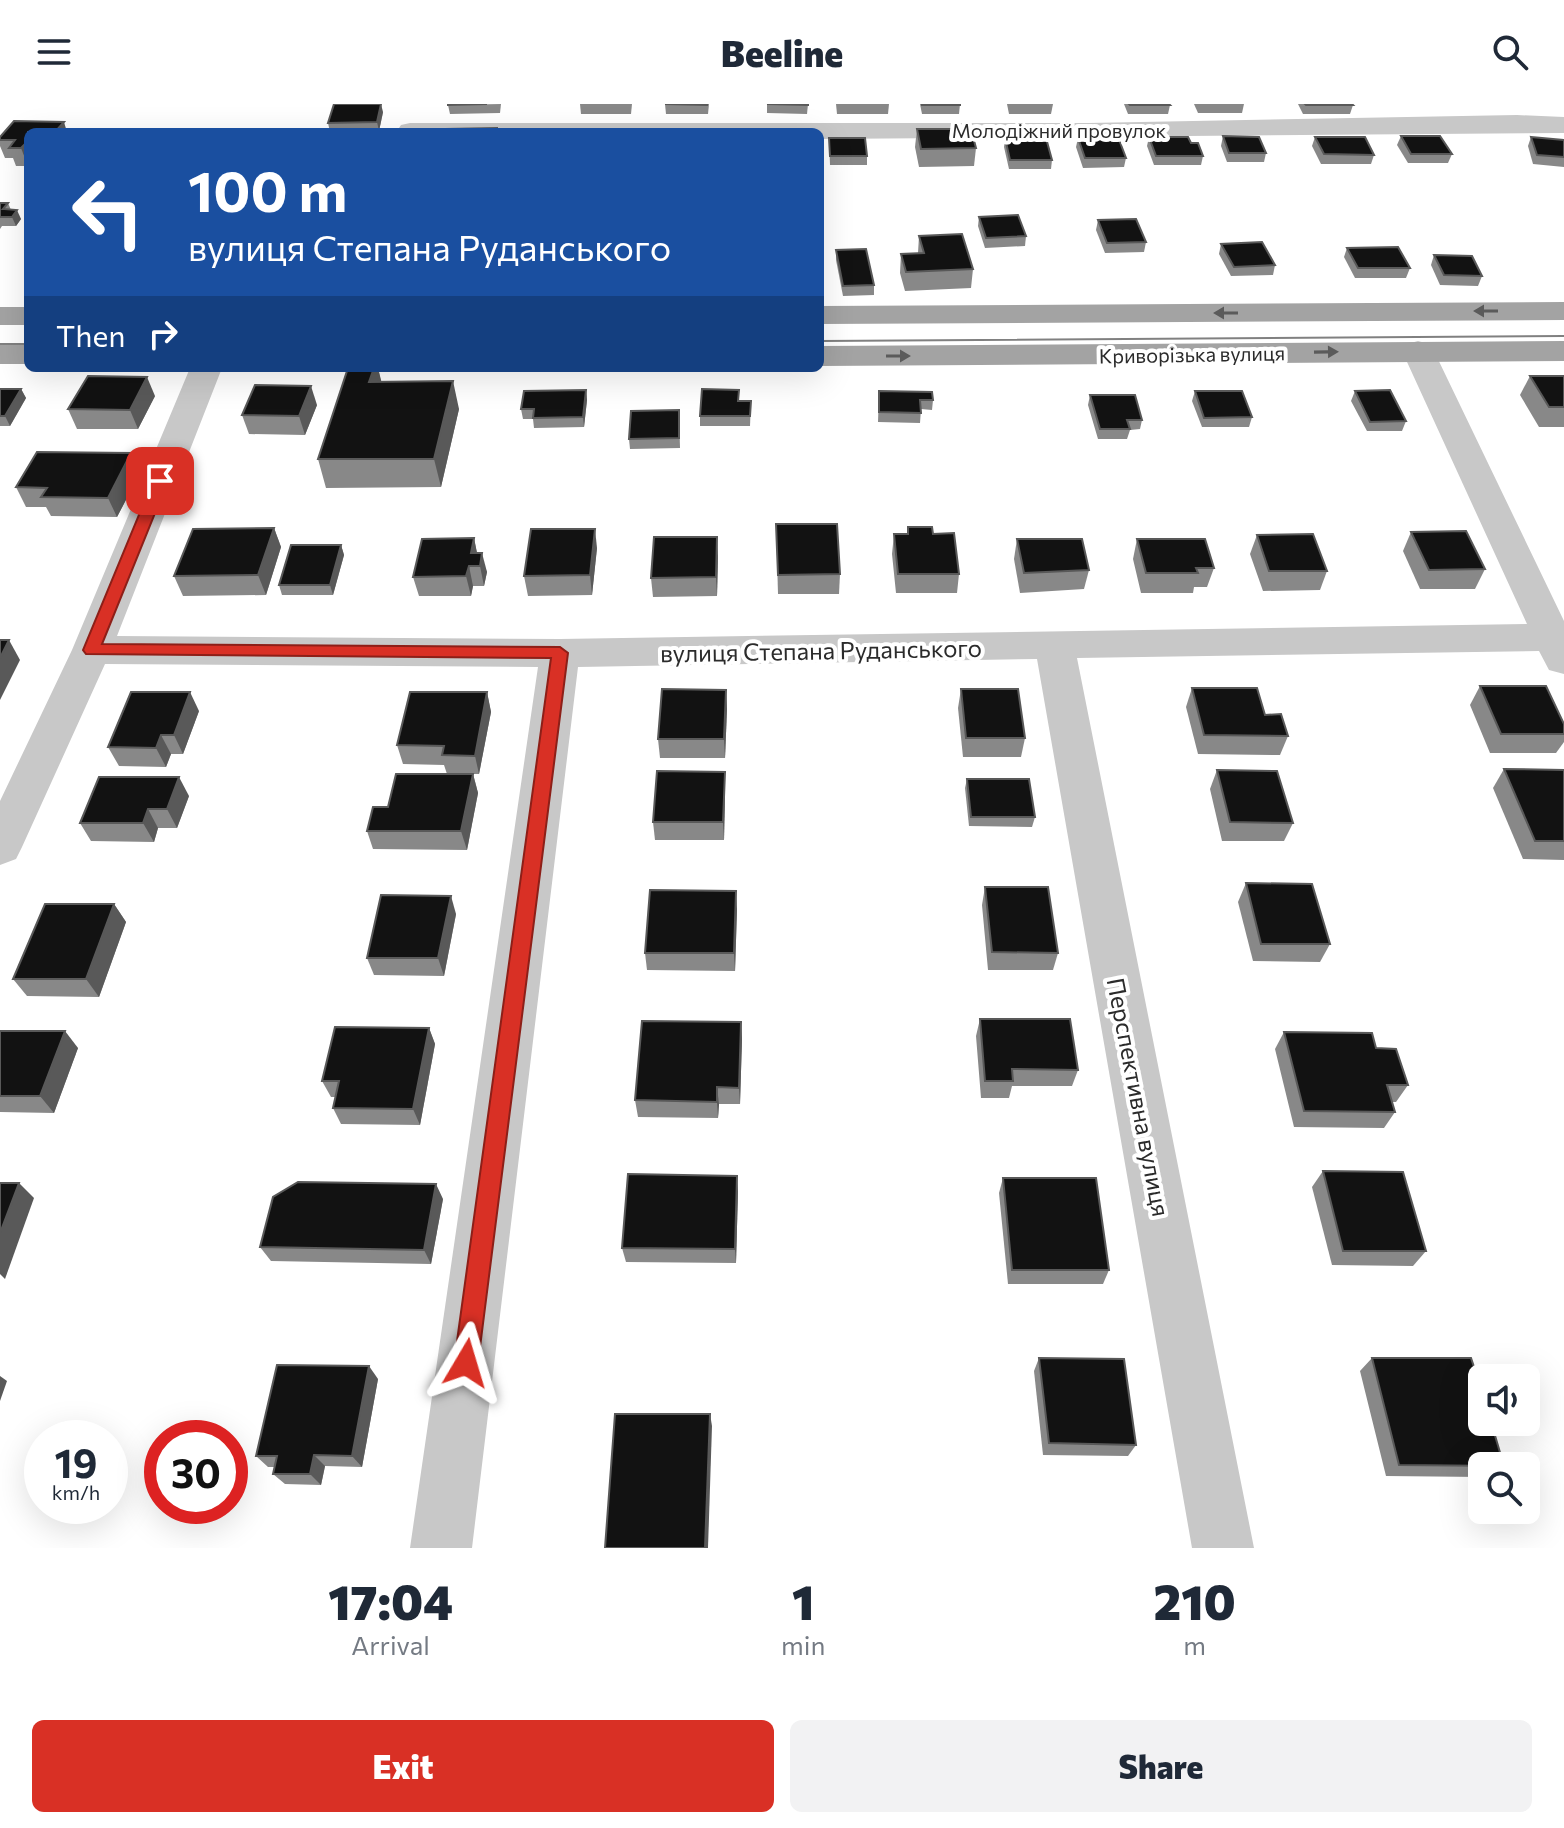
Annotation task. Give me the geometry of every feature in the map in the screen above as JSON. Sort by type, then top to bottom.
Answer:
[{"type":"main road","name":"Криворізька вулиця","points":[[824,315],[1564,311]]},
{"type":"main road","points":[[0,316],[24,316]]},
{"type":"main road","name":"Криворізька вулиця","points":[[824,356],[1564,351]]},
{"type":"main road","points":[[0,354],[24,354]]},
{"type":"street","points":[[411,128],[415,104]]},
{"type":"street","points":[[1472,104],[1564,124]]},
{"type":"street","name":"Молодіжний провулок","points":[[824,131],[1088,131],[1564,124]]},
{"type":"street","points":[[1418,351],[1557,650]]},
{"type":"street","points":[[0,847],[92,650],[204,372]]},
{"type":"street","name":"вулиця Степана Руданського","points":[[92,650],[560,653],[1055,647],[1557,650]]},
{"type":"street","name":"Перспективна вулиця","points":[[1055,647],[1223,1548]]},
{"type":"street","points":[[441,1548],[560,653]]},
{"type":"building","points":[[334,104],[381,104],[377,122],[328,123]]},
{"type":"building","points":[[1352,104],[1353,105],[1306,105]]},
{"type":"building","points":[[14,121],[64,122],[59,128],[24,128],[24,145],[21,148],[9,148],[15,140],[0,140]]},
{"type":"building","points":[[917,129],[971,129],[976,148],[921,149]]},
{"type":"building","points":[[1223,136],[1259,137],[1266,153],[1229,153]]},
{"type":"building","points":[[1401,136],[1440,136],[1452,154],[1411,154]]},
{"type":"building","points":[[1118,137],[1126,158],[1085,158],[1078,138]]},
{"type":"building","points":[[1149,137],[1188,137],[1191,143],[1198,143],[1203,156],[1156,156]]},
{"type":"building","points":[[1315,137],[1365,137],[1374,155],[1324,154]]},
{"type":"building","points":[[1531,137],[1564,140],[1564,157],[1537,155]]},
{"type":"building","points":[[829,138],[865,138],[867,156],[830,156]]},
{"type":"building","points":[[1005,138],[1046,138],[1052,160],[1010,160]]},
{"type":"building","points":[[0,203],[8,203],[3,209],[17,210],[12,217],[0,217]]},
{"type":"building","points":[[1018,215],[1026,236],[986,238],[979,217]]},
{"type":"building","points":[[1136,219],[1146,242],[1107,243],[1098,220]]},
{"type":"building","points":[[962,234],[973,269],[906,272],[901,254],[924,253],[919,236]]},
{"type":"building","points":[[1262,242],[1275,265],[1234,267],[1221,244]]},
{"type":"building","points":[[1398,247],[1410,268],[1358,268],[1347,248]]},
{"type":"building","points":[[866,249],[874,285],[843,286],[836,250]]},
{"type":"building","points":[[1434,255],[1472,256],[1482,276],[1444,275]]},
{"type":"building","points":[[347,372],[373,372],[369,382],[453,381],[434,459],[318,459]]},
{"type":"building","points":[[88,376],[147,377],[130,410],[68,409]]},
{"type":"building","points":[[1530,376],[1564,376],[1564,407],[1549,407]]},
{"type":"building","points":[[255,385],[311,386],[299,416],[242,415]]},
{"type":"building","points":[[0,389],[21,389],[5,416],[0,416]]},
{"type":"building","points":[[702,389],[739,390],[738,401],[751,401],[750,416],[700,416]]},
{"type":"building","points":[[586,390],[583,417],[533,418],[534,409],[521,409],[524,391]]},
{"type":"building","points":[[1390,390],[1406,421],[1370,422],[1355,391]]},
{"type":"building","points":[[879,391],[932,392],[933,400],[920,400],[921,413],[879,412]]},
{"type":"building","points":[[1195,391],[1242,391],[1252,417],[1204,418]]},
{"type":"building","points":[[1090,395],[1135,395],[1142,420],[1127,420],[1130,429],[1100,429]]},
{"type":"building","points":[[679,410],[679,438],[629,439],[631,411]]},
{"type":"building","points":[[37,452],[131,453],[108,498],[41,497],[47,488],[16,487]]},
{"type":"building","points":[[776,524],[837,524],[840,574],[778,575]]},
{"type":"building","points":[[908,527],[932,527],[933,534],[954,533],[959,574],[898,574],[894,534],[908,534]]},
{"type":"building","points":[[274,528],[258,575],[174,576],[193,529]]},
{"type":"building","points":[[531,529],[595,529],[590,575],[524,576]]},
{"type":"building","points":[[1466,531],[1485,569],[1429,570],[1411,532]]},
{"type":"building","points":[[1313,534],[1327,571],[1269,571],[1257,535]]},
{"type":"building","points":[[654,537],[717,537],[716,577],[651,578]]},
{"type":"building","points":[[474,538],[471,553],[482,553],[480,566],[469,566],[466,576],[413,577],[422,539]]},
{"type":"building","points":[[1017,539],[1082,539],[1089,570],[1024,573]]},
{"type":"building","points":[[1137,539],[1205,539],[1214,568],[1196,568],[1198,573],[1146,573]]},
{"type":"building","points":[[291,545],[341,545],[330,585],[279,585]]},
{"type":"building","points":[[0,640],[9,640],[0,658]]},
{"type":"building","points":[[1480,686],[1546,686],[1564,724],[1564,734],[1501,734]]},
{"type":"building","points":[[1192,688],[1257,688],[1265,715],[1281,714],[1288,736],[1204,735]]},
{"type":"building","points":[[662,689],[726,690],[724,739],[658,739]]},
{"type":"building","points":[[961,689],[1018,689],[1025,738],[966,738]]},
{"type":"building","points":[[131,692],[190,692],[174,735],[161,735],[156,748],[108,747]]},
{"type":"building","points":[[410,692],[487,692],[475,756],[442,755],[444,746],[397,745]]},
{"type":"building","points":[[1504,769],[1564,770],[1564,841],[1535,841]]},
{"type":"building","points":[[1217,770],[1277,771],[1293,823],[1230,822]]},
{"type":"building","points":[[657,771],[725,772],[723,822],[653,822]]},
{"type":"building","points":[[396,774],[473,774],[461,831],[367,831],[373,807],[388,807]]},
{"type":"building","points":[[99,777],[179,777],[167,809],[148,809],[143,823],[80,823]]},
{"type":"building","points":[[967,779],[1029,779],[1035,817],[971,817]]},
{"type":"building","points":[[1246,883],[1312,884],[1330,944],[1261,944]]},
{"type":"building","points":[[985,887],[1048,887],[1058,953],[992,952]]},
{"type":"building","points":[[650,890],[736,891],[734,953],[645,953]]},
{"type":"building","points":[[381,895],[451,896],[438,958],[367,958]]},
{"type":"building","points":[[45,904],[114,904],[86,979],[13,979]]},
{"type":"building","points":[[980,1019],[1070,1019],[1078,1070],[1012,1069],[1013,1081],[985,1081]]},
{"type":"building","points":[[642,1021],[741,1022],[739,1088],[717,1087],[717,1102],[635,1100]]},
{"type":"building","points":[[335,1027],[429,1028],[413,1109],[333,1108],[339,1081],[322,1081]]},
{"type":"building","points":[[0,1031],[65,1031],[40,1096],[0,1096]]},
{"type":"building","points":[[1284,1032],[1372,1033],[1376,1048],[1396,1049],[1408,1085],[1387,1085],[1395,1112],[1304,1111]]},
{"type":"building","points":[[1323,1171],[1403,1172],[1426,1251],[1343,1251]]},
{"type":"building","points":[[628,1174],[737,1176],[735,1249],[622,1248]]},
{"type":"building","points":[[1003,1178],[1096,1178],[1109,1270],[1012,1270]]},
{"type":"building","points":[[298,1182],[436,1184],[424,1250],[260,1247],[273,1197]]},
{"type":"building","points":[[0,1183],[19,1183],[0,1233]]},
{"type":"building","points":[[1039,1358],[1124,1359],[1136,1445],[1049,1443]]},
{"type":"building","points":[[1372,1358],[1471,1358],[1473,1364],[1468,1364],[1468,1436],[1495,1436],[1500,1452],[1468,1452],[1468,1466],[1399,1465]]},
{"type":"building","points":[[277,1365],[369,1366],[352,1456],[314,1455],[310,1474],[273,1474],[277,1456],[256,1456]]},
{"type":"building","points":[[615,1414],[710,1414],[705,1548],[605,1548]]},
{"type":"tram line","points":[[824,341],[1564,336]]},
{"type":"tram line","points":[[0,344],[24,344]]},
{"type":"route","points":[[160,481],[92,650],[560,653],[466,1363]]}]
